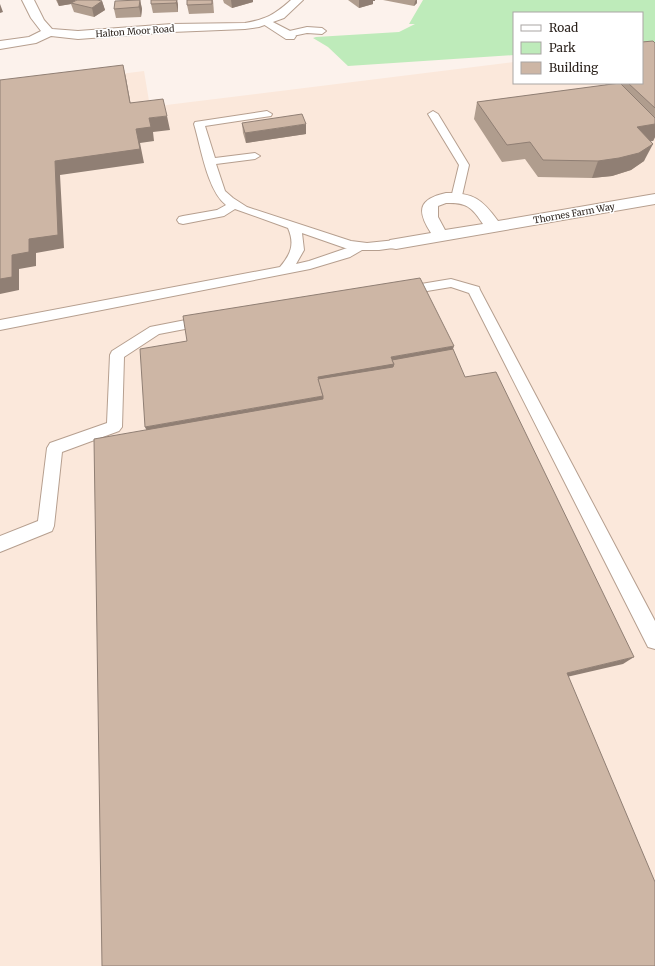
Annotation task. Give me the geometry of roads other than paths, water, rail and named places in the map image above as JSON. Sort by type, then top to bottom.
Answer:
[{"type":"street","points":[[28,0],[38,22],[42,28],[49,32]]},
{"type":"street","points":[[269,21],[280,16],[297,0]]},
{"type":"street","points":[[269,21],[289,35]]},
{"type":"street","name":"Halton Moor Road","points":[[49,32],[78,35],[164,28],[245,26],[269,21]]},
{"type":"street","points":[[0,46],[32,40],[49,32]]},
{"type":"street","points":[[441,236],[430,219],[428,213],[429,208],[438,200],[446,198],[458,198],[472,202],[479,206],[493,226]]},
{"type":"street","name":"Thornes Farm Way","points":[[396,244],[655,199]]},
{"type":"lane","points":[[289,35],[307,30],[322,31]]},
{"type":"lane","points":[[267,114],[199,124],[218,188],[223,196],[234,205],[359,247],[376,248],[396,244]]},
{"type":"lane","points":[[433,114],[464,165],[458,198]]},
{"type":"lane","points":[[211,162],[255,156]]},
{"type":"lane","points":[[183,220],[216,214],[225,211],[234,205]]},
{"type":"lane","points":[[284,270],[294,259],[299,248],[298,236],[293,226]]},
{"type":"lane","points":[[0,325],[284,270],[330,260],[359,247]]},
{"type":"lane","points":[[388,293],[450,283],[474,290],[655,640]]},
{"type":"lane","points":[[0,544],[46,526],[54,448],[114,427],[116,355],[155,330],[217,320]]}]
